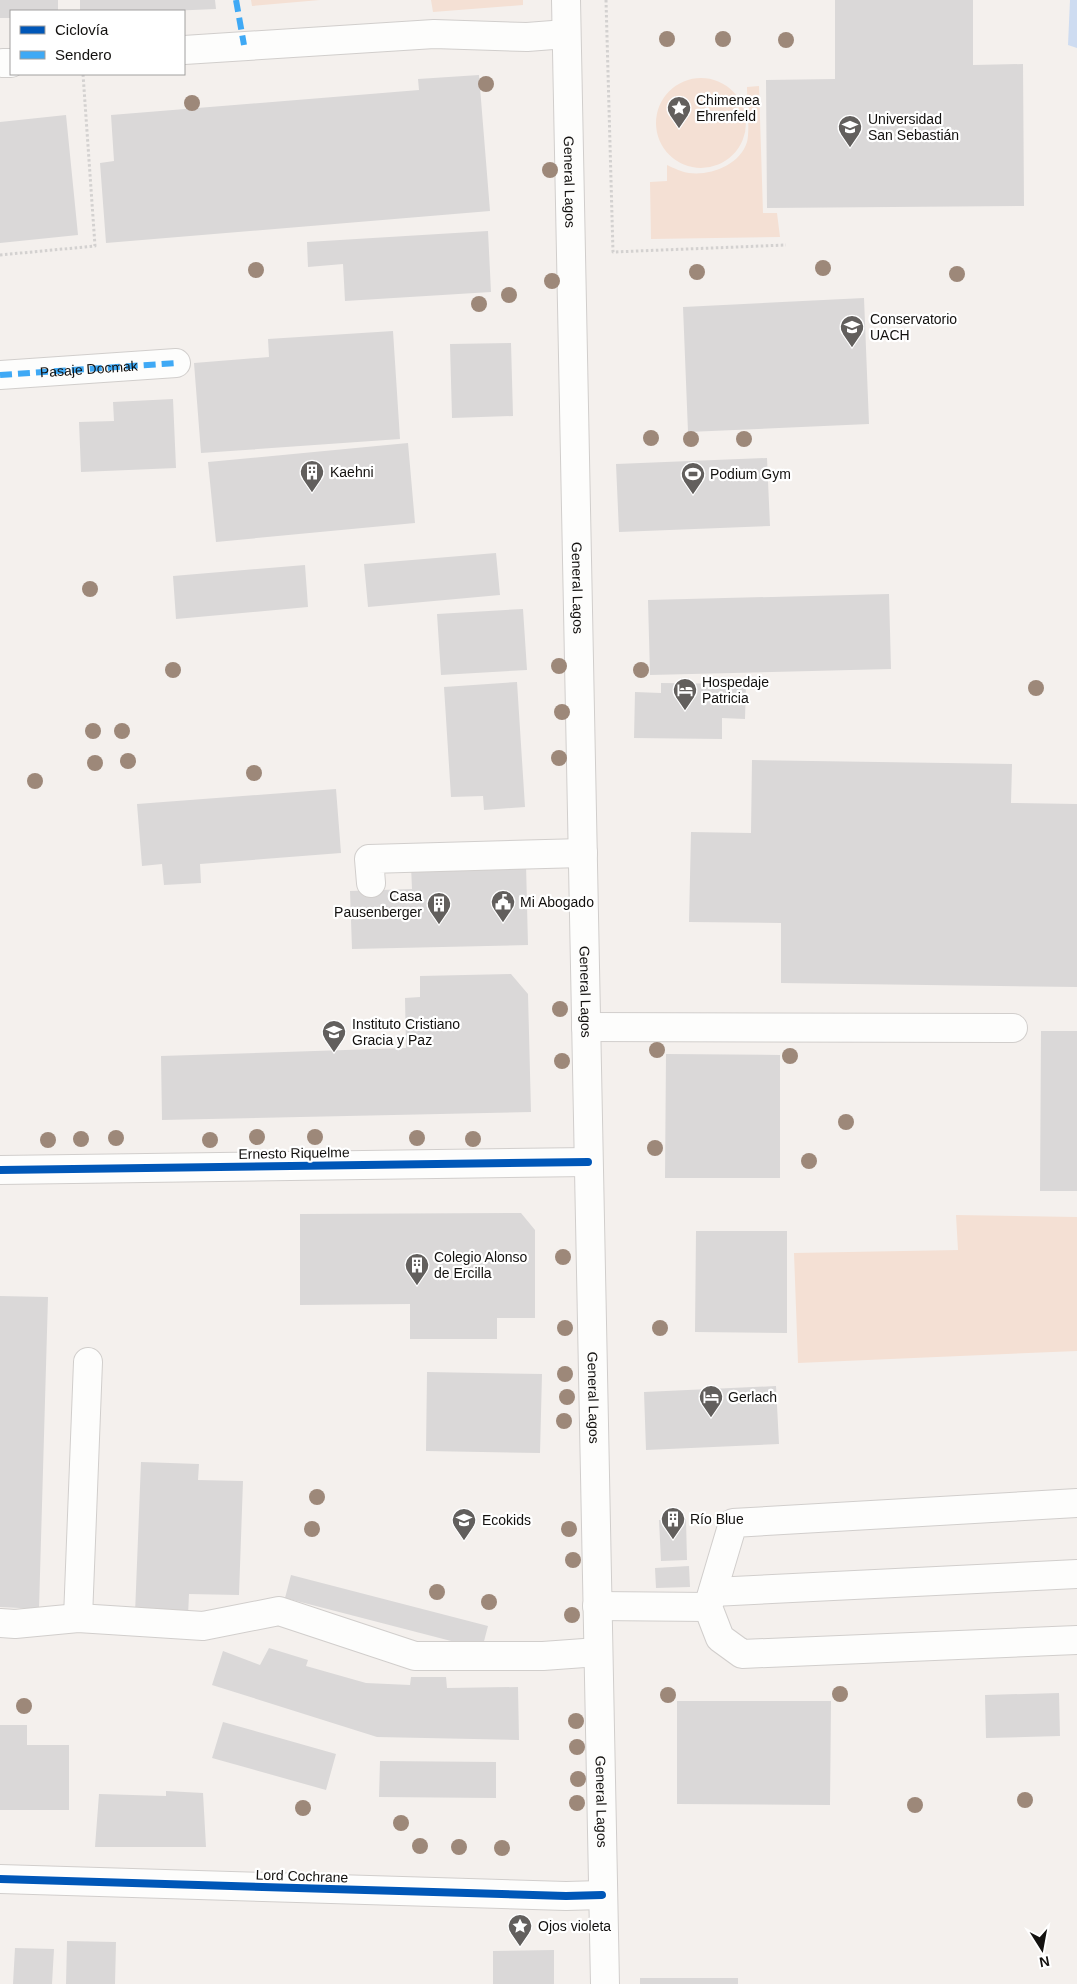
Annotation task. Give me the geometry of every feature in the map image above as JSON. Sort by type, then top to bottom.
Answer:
[{"type":"main road","name":"General Lagos","points":[[566,0],[605,1984]]},
{"type":"main road","points":[[185,50],[434,34],[527,37],[566,34]]},
{"type":"main road","name":"Pasaje Docmak","points":[[0,375],[176,363]]},
{"type":"main road","points":[[371,883],[370,860],[582,853]]},
{"type":"main road","points":[[586,1027],[1013,1028]]},
{"type":"main road","name":"Ernesto Riquelme","points":[[0,1170],[588,1162]]},
{"type":"main road","points":[[78,1618],[88,1362]]},
{"type":"main road","points":[[1077,1503],[733,1522],[711,1599],[720,1638],[742,1654],[1077,1640]]},
{"type":"main road","points":[[597,1606],[1077,1574]]},
{"type":"main road","points":[[0,1623],[15,1624],[78,1618],[203,1626],[279,1611],[415,1656],[543,1656],[598,1652]]},
{"type":"main road","name":"Lord Cochrane","points":[[0,1879],[566,1896],[602,1895]]},
{"type":"path","points":[[606,0],[613,252],[786,245]]},
{"type":"path","points":[[0,255],[95,246],[83,75]]},
{"type":"shaded area","points":[[251,0],[320,0],[252,6]]},
{"type":"shaded area","points":[[431,0],[523,0],[523,5],[433,12]]},
{"type":"shaded area","points":[[701,78],[718,81],[733,91],[743,106],[746,123],[743,140],[733,155],[718,165],[701,168],[684,165],[669,155],[659,140],[656,123],[659,106],[669,91],[684,81]]},
{"type":"shaded area","points":[[759,86],[763,213],[777,213],[780,237],[651,239],[650,182],[667,181],[667,165],[686,172],[706,173],[731,163],[738,157],[748,137],[747,87]]},
{"type":"shaded area","points":[[956,1215],[1077,1217],[1077,1351],[798,1363],[794,1253],[958,1250]]},
{"type":"water","points":[[1070,0],[1077,0],[1077,48],[1068,45]]},
{"type":"building","points":[[0,0],[58,0],[58,10],[10,10],[10,18],[0,18]]},
{"type":"building","points":[[80,0],[215,0],[216,9],[185,10],[80,10]]},
{"type":"building","points":[[835,0],[973,0],[973,65],[1023,64],[1024,206],[767,208],[766,80],[835,79]]},
{"type":"building","points":[[479,75],[490,211],[106,243],[100,163],[114,161],[111,115],[419,90],[418,79]]},
{"type":"building","points":[[66,115],[78,235],[0,243],[0,122]]},
{"type":"building","points":[[488,231],[491,292],[345,301],[343,264],[308,267],[307,242]]},
{"type":"building","points":[[864,298],[869,424],[688,432],[683,307]]},
{"type":"building","points":[[393,331],[400,439],[201,453],[194,363],[269,357],[268,339]]},
{"type":"building","points":[[511,343],[513,416],[452,418],[450,344]]},
{"type":"building","points":[[173,399],[176,468],[81,472],[79,422],[114,421],[113,402]]},
{"type":"building","name":"Kaehni","points":[[408,443],[415,523],[216,542],[208,462]]},
{"type":"building","name":"Podium Gym","points":[[767,458],[770,526],[619,532],[616,464]]},
{"type":"building","points":[[496,553],[500,595],[368,607],[364,564]]},
{"type":"building","points":[[305,565],[308,607],[176,619],[173,576]]},
{"type":"building","points":[[889,594],[891,669],[650,675],[648,600]]},
{"type":"building","points":[[523,609],[527,670],[441,675],[437,614]]},
{"type":"building","points":[[517,682],[525,807],[484,810],[483,796],[451,797],[444,687]]},
{"type":"building","points":[[661,683],[746,684],[745,719],[722,718],[722,739],[634,738],[635,692],[661,693]]},
{"type":"building","points":[[752,760],[1012,764],[1011,803],[1077,804],[1077,987],[781,983],[781,923],[689,922],[691,832],[751,833]]},
{"type":"building","points":[[336,789],[341,853],[200,864],[201,883],[164,885],[162,864],[142,866],[137,804]]},
{"type":"building","name":"Casa Pausenberger","points":[[526,864],[528,945],[352,949],[350,891],[412,889],[411,866]]},
{"type":"building","name":"Instituto Cristiano Gracia y Paz","points":[[511,974],[528,994],[531,1112],[162,1120],[161,1056],[406,1048],[405,998],[420,997],[420,976]]},
{"type":"building","points":[[1041,1031],[1077,1031],[1077,1191],[1040,1191]]},
{"type":"building","points":[[666,1054],[780,1055],[780,1178],[665,1178]]},
{"type":"building","name":"Colegio Alonso de Ercilla","points":[[521,1213],[535,1230],[535,1318],[497,1318],[497,1339],[410,1339],[410,1304],[300,1305],[300,1214]]},
{"type":"building","points":[[696,1231],[787,1231],[787,1333],[695,1332]]},
{"type":"building","points":[[0,1296],[48,1297],[39,1609],[0,1607]]},
{"type":"building","points":[[427,1372],[542,1374],[540,1453],[426,1451]]},
{"type":"building","name":"Gerlach","points":[[776,1386],[779,1444],[646,1450],[644,1392]]},
{"type":"building","points":[[141,1462],[199,1464],[198,1480],[243,1481],[239,1595],[189,1594],[188,1616],[135,1614]]},
{"type":"building","name":"Río Blue","points":[[686,1519],[687,1560],[661,1561],[659,1520]]},
{"type":"building","points":[[689,1566],[690,1587],[656,1588],[655,1568]]},
{"type":"building","points":[[291,1575],[488,1626],[482,1649],[285,1598]]},
{"type":"building","points":[[269,1648],[308,1660],[306,1666],[366,1683],[410,1685],[411,1677],[446,1677],[447,1688],[518,1687],[519,1740],[377,1737],[212,1685],[223,1651],[260,1665]]},
{"type":"building","points":[[1059,1693],[1060,1736],[986,1738],[985,1695]]},
{"type":"building","points":[[677,1701],[831,1701],[830,1805],[677,1804]]},
{"type":"building","points":[[223,1722],[336,1754],[326,1790],[212,1758]]},
{"type":"building","points":[[0,1725],[27,1725],[27,1745],[69,1745],[69,1810],[0,1810]]},
{"type":"building","points":[[380,1761],[496,1762],[496,1798],[379,1797]]},
{"type":"building","points":[[166,1791],[203,1793],[206,1847],[95,1847],[99,1794],[166,1796]]},
{"type":"building","points":[[67,1941],[116,1942],[115,1984],[66,1984]]},
{"type":"building","points":[[15,1948],[54,1949],[52,1984],[13,1984]]},
{"type":"building","points":[[554,1950],[554,1984],[493,1984],[493,1951]]},
{"type":"building","points":[[640,1978],[738,1978],[738,1984],[640,1984]]},
{"type":"marked path","points":[[236,0],[244,45]]},
{"type":"marked path","points":[[0,375],[176,363]]},
{"type":"cycle path","points":[[0,1170],[588,1162]]},
{"type":"cycle path","points":[[0,1879],[566,1896],[602,1895]]},
{"type":"place","name":"Chimenea Ehrenfeld","points":[[679,129]]},
{"type":"place","name":"Universidad San Sebastián","points":[[850,148]]},
{"type":"place","name":"Conservatorio UACH","points":[[852,348]]},
{"type":"place","name":"Kaehni","points":[[312,493]]},
{"type":"place","name":"Podium Gym","points":[[693,495]]},
{"type":"place","name":"Hospedaje Patricia","points":[[685,711]]},
{"type":"place","name":"Mi Abogado","points":[[503,923]]},
{"type":"place","name":"Casa Pausenberger","points":[[439,925]]},
{"type":"place","name":"Instituto Cristiano Gracia y Paz","points":[[334,1053]]},
{"type":"place","name":"Colegio Alonso de Ercilla","points":[[417,1286]]},
{"type":"place","name":"Gerlach","points":[[711,1418]]},
{"type":"place","name":"Río Blue","points":[[673,1540]]},
{"type":"place","name":"Ecokids","points":[[464,1541]]},
{"type":"place","name":"Ojos violeta","points":[[520,1947]]}]
